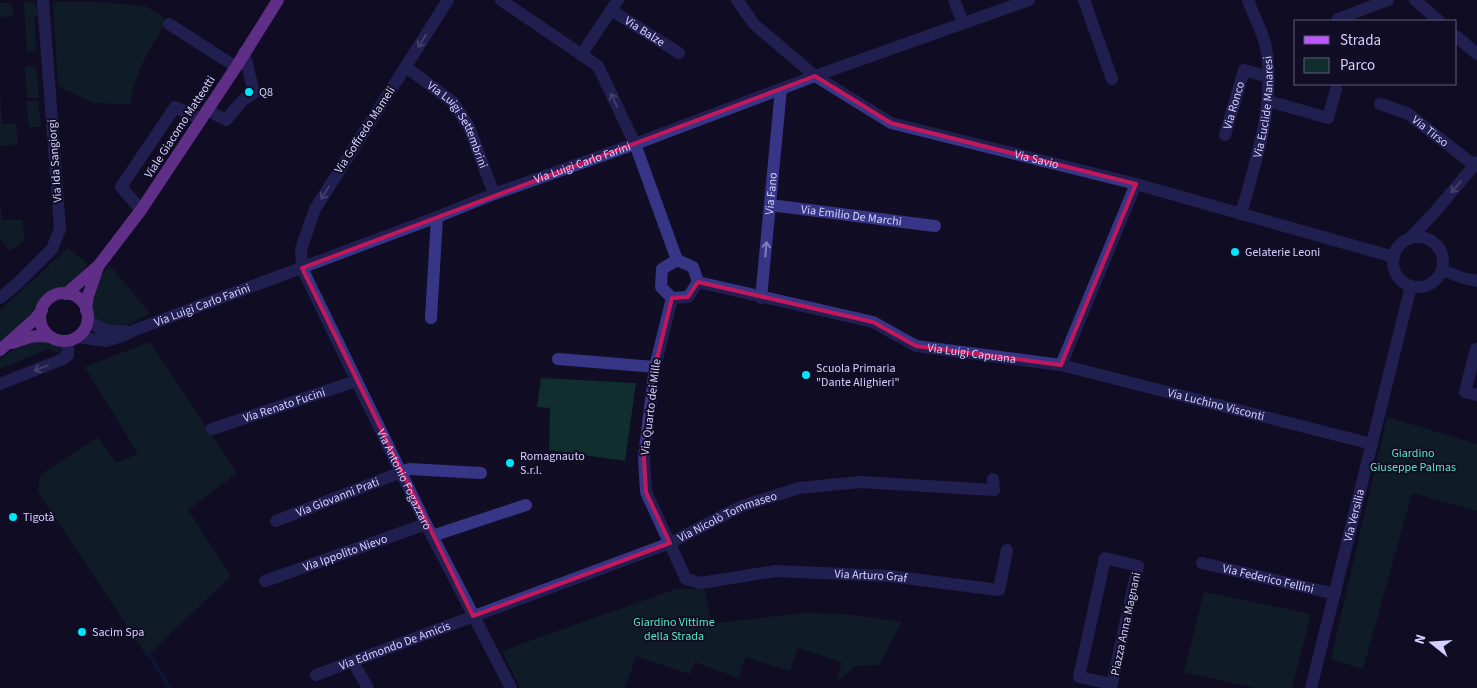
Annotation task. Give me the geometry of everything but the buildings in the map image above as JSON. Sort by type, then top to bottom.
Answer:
[{"type":"main road","name":"Viale Giacomo Matteotti","points":[[99,265],[141,210],[236,67],[274,3]]},
{"type":"main road","points":[[3,348],[34,319],[51,298],[66,294],[99,265]]},
{"type":"main road","points":[[3,348],[40,335],[58,340],[71,339],[85,328],[88,296],[99,265]]},
{"type":"main road","points":[[66,294],[78,299],[87,314]]},
{"type":"main road","points":[[42,310],[41,322],[50,337]]},
{"type":"street","name":"Via Ida Sangiorgi","points":[[0,298],[52,249],[60,229],[43,0]]},
{"type":"street","name":"Via Goffredo Mameli","points":[[302,268],[301,248],[315,209],[448,0]]},
{"type":"street","points":[[501,0],[598,66],[635,144],[676,260],[694,268],[698,282],[688,297],[672,298],[661,287],[662,269],[676,260]]},
{"type":"street","name":"Via Savio","points":[[738,0],[754,24],[815,76],[891,123],[1136,184],[1394,257]]},
{"type":"street","points":[[954,0],[963,23]]},
{"type":"street","name":"Via Luigi Carlo Farini","points":[[71,339],[106,341],[125,335],[436,218],[494,194],[635,144],[815,76],[1029,0]]},
{"type":"street","points":[[1084,0],[1112,79]]},
{"type":"street","name":"Via Euclide Manaresi","points":[[1241,214],[1262,137],[1268,101],[1268,77],[1264,43],[1248,0]]},
{"type":"street","points":[[1338,19],[1388,0]]},
{"type":"street","points":[[1423,2],[1438,20]]},
{"type":"street","points":[[581,54],[614,5]]},
{"type":"street","name":"Via Balze","points":[[614,5],[679,53]]},
{"type":"street","points":[[169,24],[236,67]]},
{"type":"street","points":[[1457,37],[1477,54]]},
{"type":"street","points":[[141,210],[121,187],[175,106],[226,120],[243,100],[254,93],[244,52]]},
{"type":"street","name":"Via Luigi Settembrini","points":[[406,67],[453,102],[469,127],[494,194]]},
{"type":"street","name":"Via Ronco","points":[[1225,134],[1244,70],[1268,77]]},
{"type":"street","name":"Via Fano","points":[[761,298],[781,89]]},
{"type":"street","points":[[1268,101],[1328,118],[1336,89]]},
{"type":"street","name":"Via Tirso","points":[[1380,104],[1407,114],[1476,164]]},
{"type":"street","points":[[1373,252],[1392,248],[1407,240],[1418,237],[1426,238],[1439,248],[1443,256],[1442,270],[1435,281],[1427,286],[1412,286],[1402,281],[1397,275],[1394,257],[1397,249],[1407,240],[1434,213],[1476,164]]},
{"type":"street","points":[[1061,365],[1136,184]]},
{"type":"street","name":"Via Emilio De Marchi","points":[[770,205],[935,226]]},
{"type":"street","points":[[1426,238],[1434,213]]},
{"type":"street","points":[[431,318],[436,218]]},
{"type":"street","name":"Via Antonio Fogazzaro","points":[[302,268],[400,472],[474,616],[507,686]]},
{"type":"street","points":[[1442,270],[1477,281]]},
{"type":"street","name":"Via Luigi Capuana","points":[[698,282],[761,298],[873,322],[916,346],[1061,365]]},
{"type":"street","name":"Via Versilia","points":[[1311,688],[1412,286]]},
{"type":"street","name":"Via Quarto dei Mille","points":[[672,298],[655,367],[641,484],[686,579],[700,582]]},
{"type":"street","name":"Via Luigi Carlo Farini","points":[[87,314],[93,325],[109,332],[135,330]]},
{"type":"street","points":[[0,384],[63,359],[68,355],[71,339]]},
{"type":"street","points":[[1476,349],[1465,392],[1477,396]]},
{"type":"street","points":[[558,359],[655,367]]},
{"type":"street","name":"Via Luchino Visconti","points":[[1061,365],[1372,444]]},
{"type":"street","name":"Via Renato Fucini","points":[[212,429],[356,381]]},
{"type":"street","name":"Via Giovanni Prati","points":[[276,521],[409,469],[482,473]]},
{"type":"street","name":"Via Nicolò Tommaseo","points":[[474,616],[670,543],[742,506],[799,488],[860,482],[930,481],[993,484]]},
{"type":"street","points":[[432,536],[526,505]]},
{"type":"street","name":"Via Ippolito Nievo","points":[[265,581],[426,524]]},
{"type":"street","name":"Via Arturo Graf","points":[[700,582],[776,571],[889,576],[1000,590],[1007,550]]},
{"type":"street","name":"Piazza Anna Magnani","points":[[1105,558],[1138,566],[1112,684],[1094,684],[1079,677],[1105,558]]},
{"type":"street","name":"Via Federico Fellini","points":[[1202,563],[1335,594]]},
{"type":"street","name":"Via Edmondo De Amicis","points":[[316,675],[474,616]]},
{"type":"street","points":[[353,662],[368,688]]},
{"type":"highlighted area","points":[[815,76],[891,123],[1136,184],[1061,365],[916,346],[873,322],[698,282],[688,297],[672,298],[655,367],[644,457],[646,492],[670,543],[473,616],[302,268]]},
{"type":"green space","points":[[27,1],[36,6],[39,16],[34,16],[36,51],[27,52],[24,3]]},
{"type":"green space","points":[[53,2],[98,2],[145,6],[162,16],[165,24],[143,62],[135,82],[130,104],[93,103],[58,86]]},
{"type":"green space","points":[[0,3],[10,3],[13,16],[0,17]]},
{"type":"green space","points":[[36,66],[39,98],[27,98],[25,67]]},
{"type":"green space","points":[[0,90],[2,124],[16,124],[18,144],[0,146]]},
{"type":"green space","points":[[26,101],[38,101],[41,127],[29,127]]},
{"type":"green space","points":[[0,200],[2,220],[22,220],[25,240],[10,251],[0,238]]},
{"type":"green space","points":[[68,248],[88,264],[69,285],[44,295],[27,320],[0,341],[0,310]]},
{"type":"green space","points":[[109,265],[150,313],[133,322],[113,327],[107,327],[98,321],[93,310],[93,292]]},
{"type":"green space","points":[[45,340],[59,347],[63,354],[48,349],[0,369],[0,359],[6,355],[27,344]]},
{"type":"green space","points":[[150,342],[237,473],[188,510],[231,576],[147,656],[38,492],[40,475],[98,437],[116,463],[138,454],[85,367]]},
{"type":"green space","points":[[541,378],[636,383],[625,461],[549,450],[550,408],[537,407]]},
{"type":"green space","name":"Giardino Giuseppe Palmas","points":[[1387,417],[1477,444],[1477,511],[1412,493],[1363,669],[1331,659]]},
{"type":"green space","name":"Giardino Vittime della Strada","points":[[676,589],[705,589],[711,624],[802,613],[845,614],[902,622],[879,665],[856,666],[837,681],[842,662],[798,648],[790,671],[745,657],[739,678],[695,662],[690,674],[636,656],[625,688],[520,688],[502,651]]},
{"type":"green space","points":[[1204,592],[1311,614],[1292,688],[1255,688],[1184,672]]},
{"type":"waterway","points":[[149,654],[170,688]]},
{"type":"place","name":"Q8","points":[[249,92]]},
{"type":"place","name":"Gelaterie Leoni","points":[[1235,252]]},
{"type":"place","name":"Scuola Primaria \"Dante Alighieri\"","points":[[806,375]]},
{"type":"place","name":"Romagnauto S.r.l.","points":[[510,463]]},
{"type":"place","name":"Tigotà","points":[[13,517]]},
{"type":"place","name":"Sacim Spa","points":[[82,632]]}]
